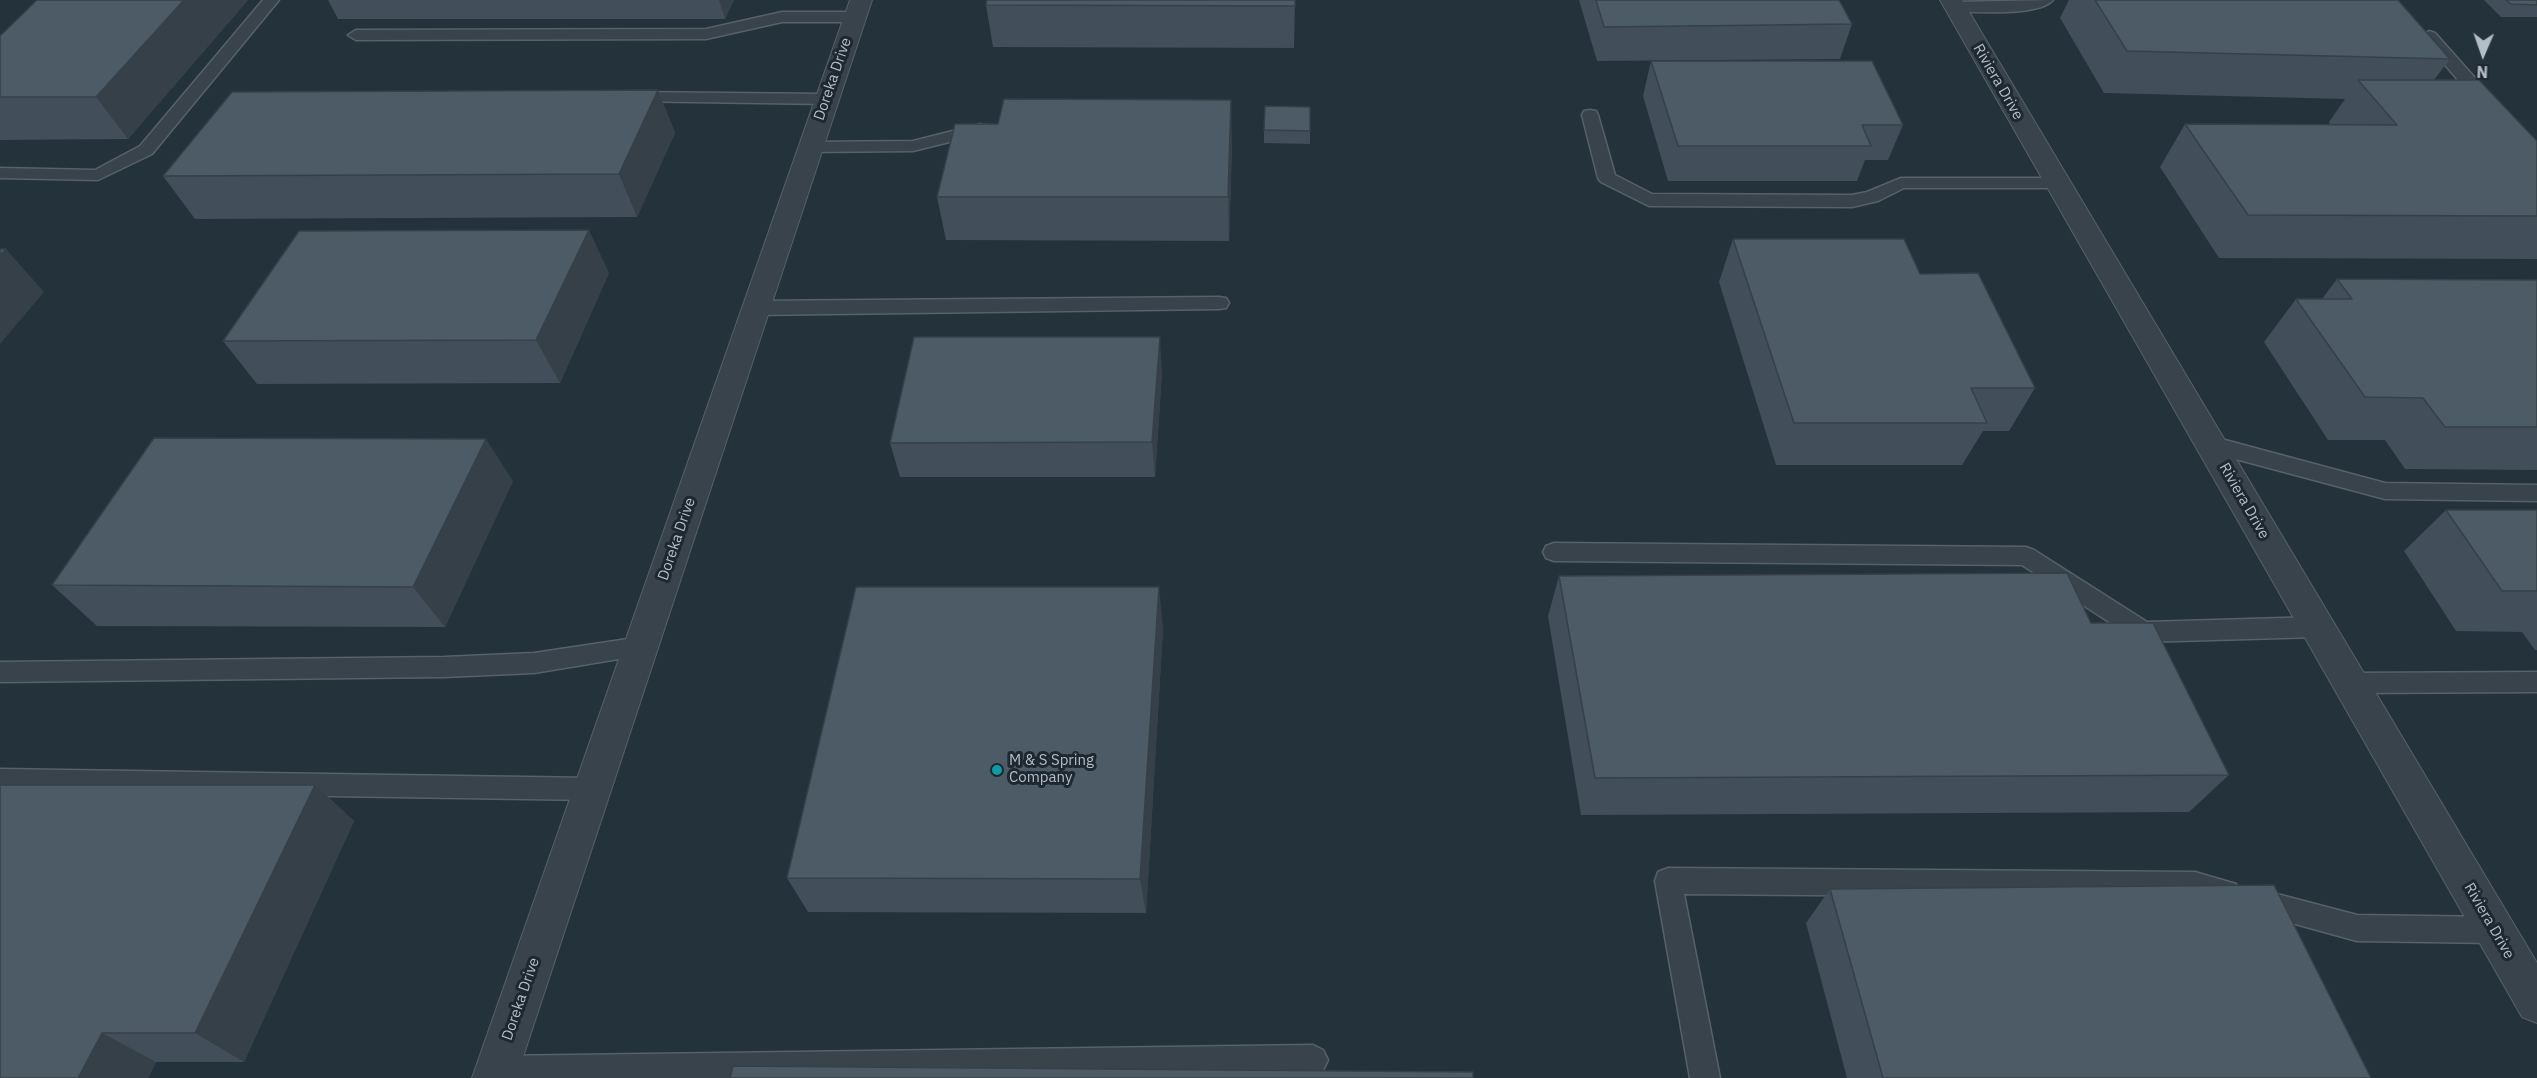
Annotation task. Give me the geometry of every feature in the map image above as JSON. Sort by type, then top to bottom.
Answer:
[{"type":"street","name":"Riviera Drive","points":[[1952,3],[2537,1002]]},
{"type":"street","name":"Doreka Drive","points":[[495,1075],[754,308],[858,8]]},
{"type":"lane","points":[[0,173],[98,175],[146,150],[271,0]]},
{"type":"lane","points":[[1952,3],[2028,6],[2045,0]]},
{"type":"lane","points":[[356,34],[706,34],[782,17],[858,8]]},
{"type":"lane","points":[[2421,27],[2470,83]]},
{"type":"lane","points":[[620,97],[826,99]]},
{"type":"lane","points":[[1590,115],[1607,178],[1649,200],[1852,201],[1872,197],[1901,183],[2058,183]]},
{"type":"lane","points":[[810,147],[913,146],[995,126]]},
{"type":"lane","points":[[754,308],[1219,303]]},
{"type":"lane","points":[[2210,444],[2385,491],[2537,493]]},
{"type":"lane","points":[[1554,552],[2026,556],[2143,632],[2317,627]]},
{"type":"lane","points":[[0,672],[444,667],[534,663],[641,647]]},
{"type":"lane","points":[[2350,683],[2537,682]]},
{"type":"lane","points":[[0,780],[592,789]]},
{"type":"lane","points":[[1705,1078],[1668,881],[2195,885],[2357,928],[2495,930]]},
{"type":"lane","points":[[495,1075],[1313,1060]]},
{"type":"building","points":[[37,0],[184,0],[96,97],[0,97],[0,36]]},
{"type":"building","points":[[987,0],[1295,0],[1295,6],[986,5]]},
{"type":"building","points":[[1596,0],[1839,0],[1852,24],[1604,27]]},
{"type":"building","points":[[2095,0],[2398,0],[2450,59],[2127,51]]},
{"type":"building","points":[[2506,0],[2537,0],[2537,5],[2511,4]]},
{"type":"building","points":[[1651,61],[1872,61],[1903,125],[1862,125],[1871,146],[1678,146]]},
{"type":"building","points":[[2358,80],[2479,80],[2537,141],[2537,216],[2248,215],[2185,124],[2397,125]]},
{"type":"building","points":[[658,90],[619,174],[163,176],[232,92]]},
{"type":"building","points":[[1004,99],[1231,100],[1228,197],[937,197],[955,124],[998,124]]},
{"type":"building","points":[[1265,106],[1310,107],[1310,131],[1264,130]]},
{"type":"building","points":[[589,230],[536,340],[223,341],[299,231]]},
{"type":"building","points":[[1733,239],[1904,239],[1920,274],[1978,273],[2035,388],[1971,388],[1987,423],[1794,423]]},
{"type":"building","points":[[2337,279],[2537,280],[2537,427],[2445,427],[2423,398],[2365,397],[2296,299],[2352,299]]},
{"type":"building","points":[[914,337],[1160,337],[1152,442],[890,443]]},
{"type":"building","points":[[154,438],[486,439],[413,587],[52,585]]},
{"type":"building","points":[[2446,510],[2537,510],[2537,591],[2502,591]]},
{"type":"building","points":[[2067,573],[2091,623],[2153,623],[2229,775],[1595,778],[1559,576]]},
{"type":"building","name":"M & S Spring Company","points":[[856,587],[1159,587],[1140,879],[787,878]]},
{"type":"building","points":[[0,785],[315,785],[195,1033],[102,1033],[78,1078],[0,1078]]},
{"type":"building","points":[[2274,885],[2371,1078],[1883,1078],[1830,889]]},
{"type":"building","points":[[733,1066],[1473,1072],[1473,1078],[730,1078]]},
{"type":"place","name":"M & S Spring Company","points":[[997,770]]}]
